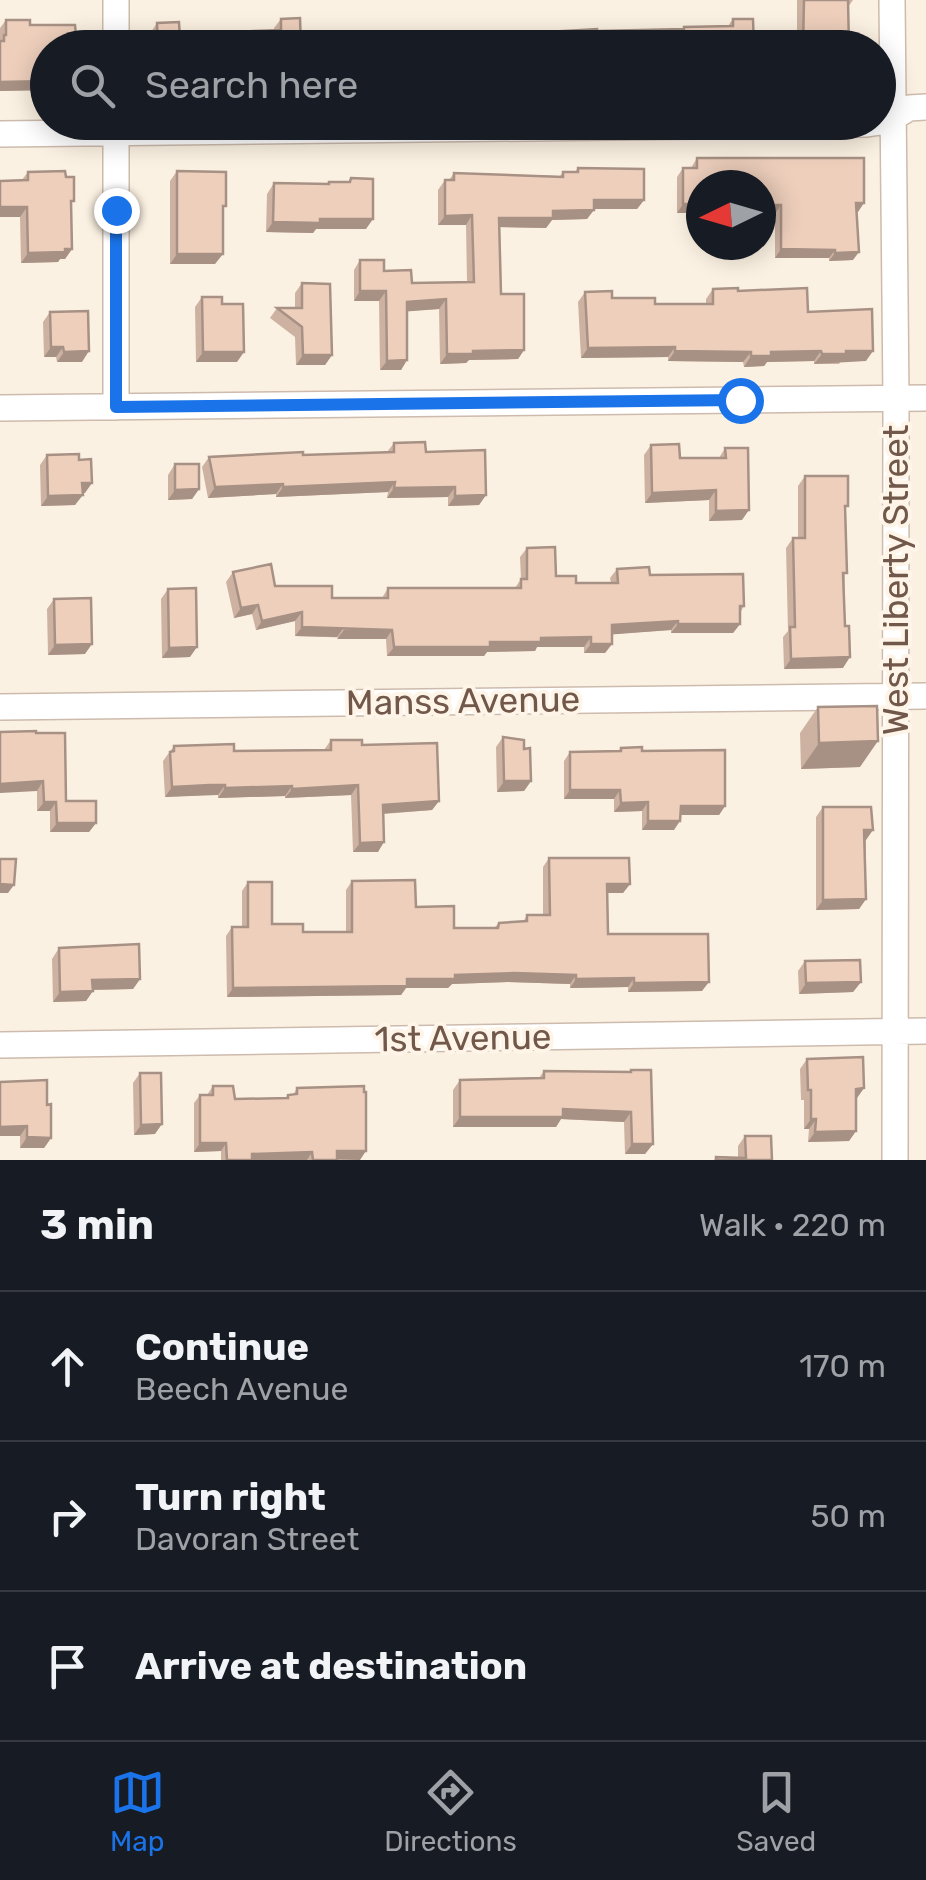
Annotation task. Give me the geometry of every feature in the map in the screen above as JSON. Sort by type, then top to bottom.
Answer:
[{"type":"street","points":[[116,0],[116,30]]},
{"type":"street","name":"West Liberty Street","points":[[892,0],[893,30]]},
{"type":"street","points":[[896,117],[908,108],[926,108]]},
{"type":"street","points":[[0,134],[30,132]]},
{"type":"street","points":[[116,140],[116,407]]},
{"type":"street","name":"West Liberty Street","points":[[894,140],[896,1160]]},
{"type":"street","points":[[0,408],[926,398]]},
{"type":"street","name":"Manss Avenue","points":[[0,706],[926,696]]},
{"type":"street","name":"1st Avenue","points":[[0,1045],[926,1031]]},
{"type":"building","points":[[804,0],[848,0],[849,30],[803,30]]},
{"type":"building","points":[[300,18],[300,30],[281,30],[281,19]]},
{"type":"building","points":[[733,19],[753,19],[753,30],[640,30],[684,27],[733,26]]},
{"type":"building","points":[[6,20],[30,20],[30,25],[75,25],[75,30],[30,30],[30,81],[0,82],[0,41],[6,35]]},
{"type":"building","points":[[179,22],[179,30],[157,30],[157,23]]},
{"type":"building","points":[[697,158],[864,158],[864,203],[856,203],[859,252],[781,249],[776,170],[686,170],[683,204],[683,168],[697,168]]},
{"type":"building","points":[[578,168],[644,169],[644,200],[594,200],[594,210],[553,211],[553,218],[499,218],[501,294],[524,294],[524,350],[447,354],[446,299],[407,302],[407,360],[387,361],[386,291],[360,291],[360,260],[384,260],[384,271],[411,270],[412,283],[474,282],[472,215],[445,216],[445,180],[454,180],[454,173],[563,177],[563,172],[578,172]]},
{"type":"building","points":[[65,171],[66,177],[74,177],[72,249],[28,253],[27,207],[0,207],[0,181],[28,180],[28,172]]},
{"type":"building","points":[[177,171],[226,172],[223,254],[177,254]]},
{"type":"building","points":[[351,178],[373,179],[373,219],[273,222],[274,183],[329,184],[350,182]]},
{"type":"building","points":[[302,283],[330,284],[332,355],[303,355],[302,327],[277,308],[302,308]]},
{"type":"building","points":[[807,288],[808,312],[872,309],[873,351],[771,352],[771,356],[751,356],[751,352],[675,351],[675,347],[588,348],[585,292],[612,291],[612,298],[655,298],[655,304],[713,304],[713,289]]},
{"type":"building","points":[[202,297],[222,297],[222,304],[243,304],[244,352],[203,352]]},
{"type":"building","points":[[88,311],[89,351],[64,352],[63,347],[51,347],[50,312]]},
{"type":"building","points":[[425,442],[426,452],[485,450],[486,495],[455,496],[455,487],[394,488],[395,482],[215,487],[209,457],[394,452],[394,443]]},
{"type":"building","points":[[679,444],[680,458],[726,458],[725,448],[748,448],[749,510],[716,511],[716,490],[652,493],[651,445]]},
{"type":"building","points":[[79,454],[79,460],[91,459],[92,483],[82,483],[83,495],[48,496],[47,455]]},
{"type":"building","points":[[175,464],[199,464],[199,489],[175,490]]},
{"type":"building","points":[[805,476],[848,476],[847,573],[843,573],[850,657],[791,659],[790,627],[795,627],[793,538],[805,538]]},
{"type":"building","points":[[555,547],[556,576],[576,576],[576,583],[618,583],[617,569],[649,567],[650,575],[743,574],[740,624],[678,621],[612,625],[612,644],[591,644],[591,637],[490,642],[490,647],[394,647],[392,630],[302,627],[302,612],[262,621],[258,605],[241,608],[233,572],[271,564],[275,586],[332,586],[332,598],[388,598],[388,588],[521,588],[521,579],[527,579],[527,548]]},
{"type":"building","points":[[196,588],[197,647],[169,648],[168,589]]},
{"type":"building","points":[[91,598],[92,644],[55,645],[54,599]]},
{"type":"building","points":[[877,706],[878,741],[819,743],[818,707]]},
{"type":"building","points":[[0,732],[65,733],[66,801],[96,801],[96,823],[57,823],[56,802],[44,802],[43,781],[0,784]]},
{"type":"building","points":[[503,737],[524,740],[524,749],[530,748],[531,781],[504,781]]},
{"type":"building","points":[[331,740],[362,740],[362,745],[437,743],[439,801],[383,805],[384,842],[360,843],[358,785],[292,789],[172,787],[170,752],[174,746],[234,744],[234,751],[331,750]]},
{"type":"building","points":[[642,747],[642,751],[725,750],[725,806],[681,806],[680,821],[648,821],[648,802],[621,803],[620,790],[570,790],[570,752]]},
{"type":"building","points":[[823,807],[871,807],[873,830],[864,830],[866,899],[823,900]]},
{"type":"building","points":[[549,858],[629,858],[630,884],[607,884],[608,934],[708,934],[709,982],[634,983],[634,978],[576,979],[576,975],[514,973],[407,979],[407,986],[233,988],[232,927],[248,927],[248,882],[272,882],[272,924],[303,924],[303,932],[352,932],[352,881],[415,880],[416,907],[454,906],[454,928],[498,928],[499,923],[527,921],[527,915],[550,915]]},
{"type":"building","points":[[0,859],[16,859],[14,885],[0,884]]},
{"type":"building","points":[[139,944],[140,979],[92,980],[93,991],[60,992],[59,948]]},
{"type":"building","points":[[860,960],[861,982],[806,983],[805,961]]},
{"type":"building","points":[[863,1057],[864,1088],[856,1089],[856,1131],[815,1132],[807,1059]]},
{"type":"building","points":[[651,1070],[653,1144],[632,1144],[631,1112],[563,1109],[563,1117],[460,1117],[460,1080],[544,1078],[544,1071]]},
{"type":"building","points":[[140,1073],[161,1073],[162,1124],[141,1125]]},
{"type":"building","points":[[47,1080],[51,1138],[27,1137],[27,1126],[0,1127],[0,1082]]},
{"type":"building","points":[[213,1086],[233,1086],[235,1099],[288,1098],[297,1094],[297,1088],[364,1086],[366,1151],[337,1151],[337,1160],[313,1160],[312,1152],[252,1154],[252,1160],[227,1160],[226,1143],[200,1143],[200,1095],[213,1095]]},
{"type":"building","points":[[745,1136],[771,1136],[772,1160],[716,1160],[746,1158]]},
{"type":"route","points":[[116,210],[116,407],[740,400]]}]
